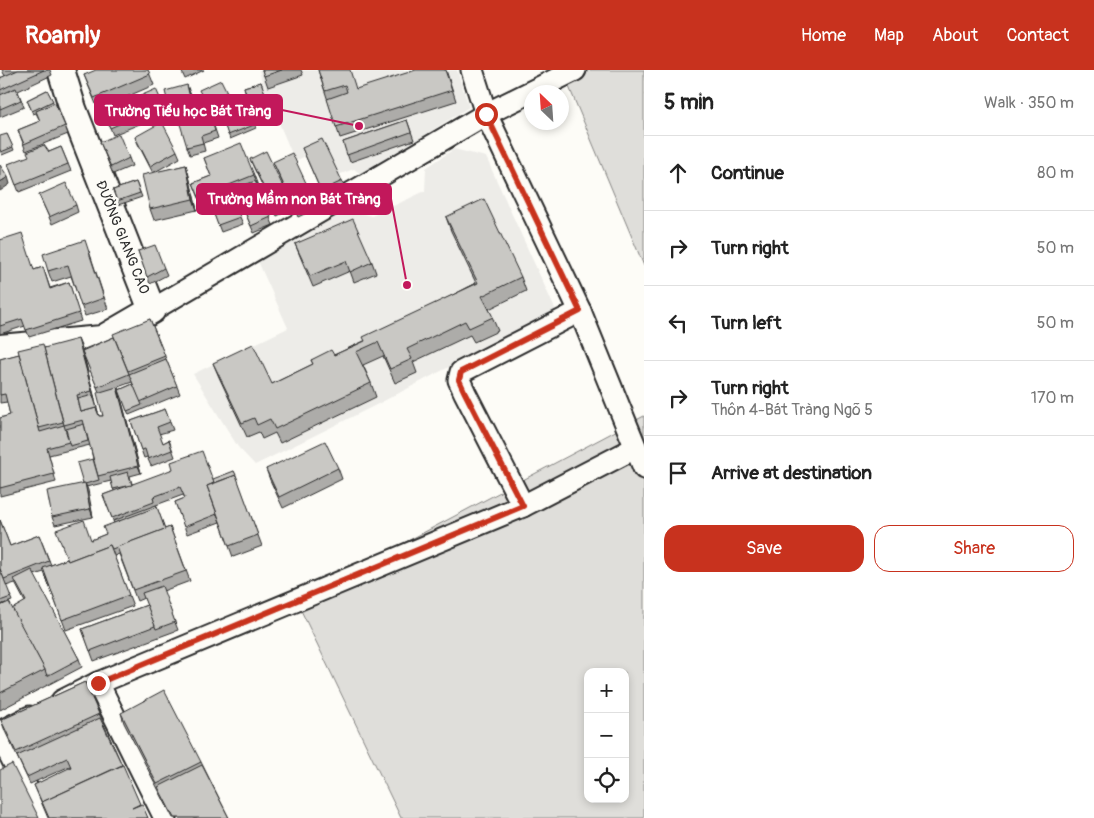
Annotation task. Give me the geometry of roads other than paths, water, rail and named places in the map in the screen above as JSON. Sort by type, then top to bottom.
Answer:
[{"type":"street","name":"ĐƯỜNG GIANG CAO","points":[[0,348],[102,339],[152,310],[73,109],[61,70]]},
{"type":"street","points":[[472,70],[486,114],[580,311],[644,468]]},
{"type":"street","points":[[152,310],[486,114],[575,70]]},
{"type":"street","points":[[523,506],[465,393],[459,380],[461,372],[580,311]]},
{"type":"street","points":[[42,818],[0,733],[98,683],[523,506],[636,448]]},
{"type":"street","points":[[98,683],[165,818]]},
{"type":"place","name":"Trường Tiểu học Bát Tràng","points":[[359,126]]},
{"type":"place","name":"Trường Mầm non Bát Tràng","points":[[407,285]]}]
